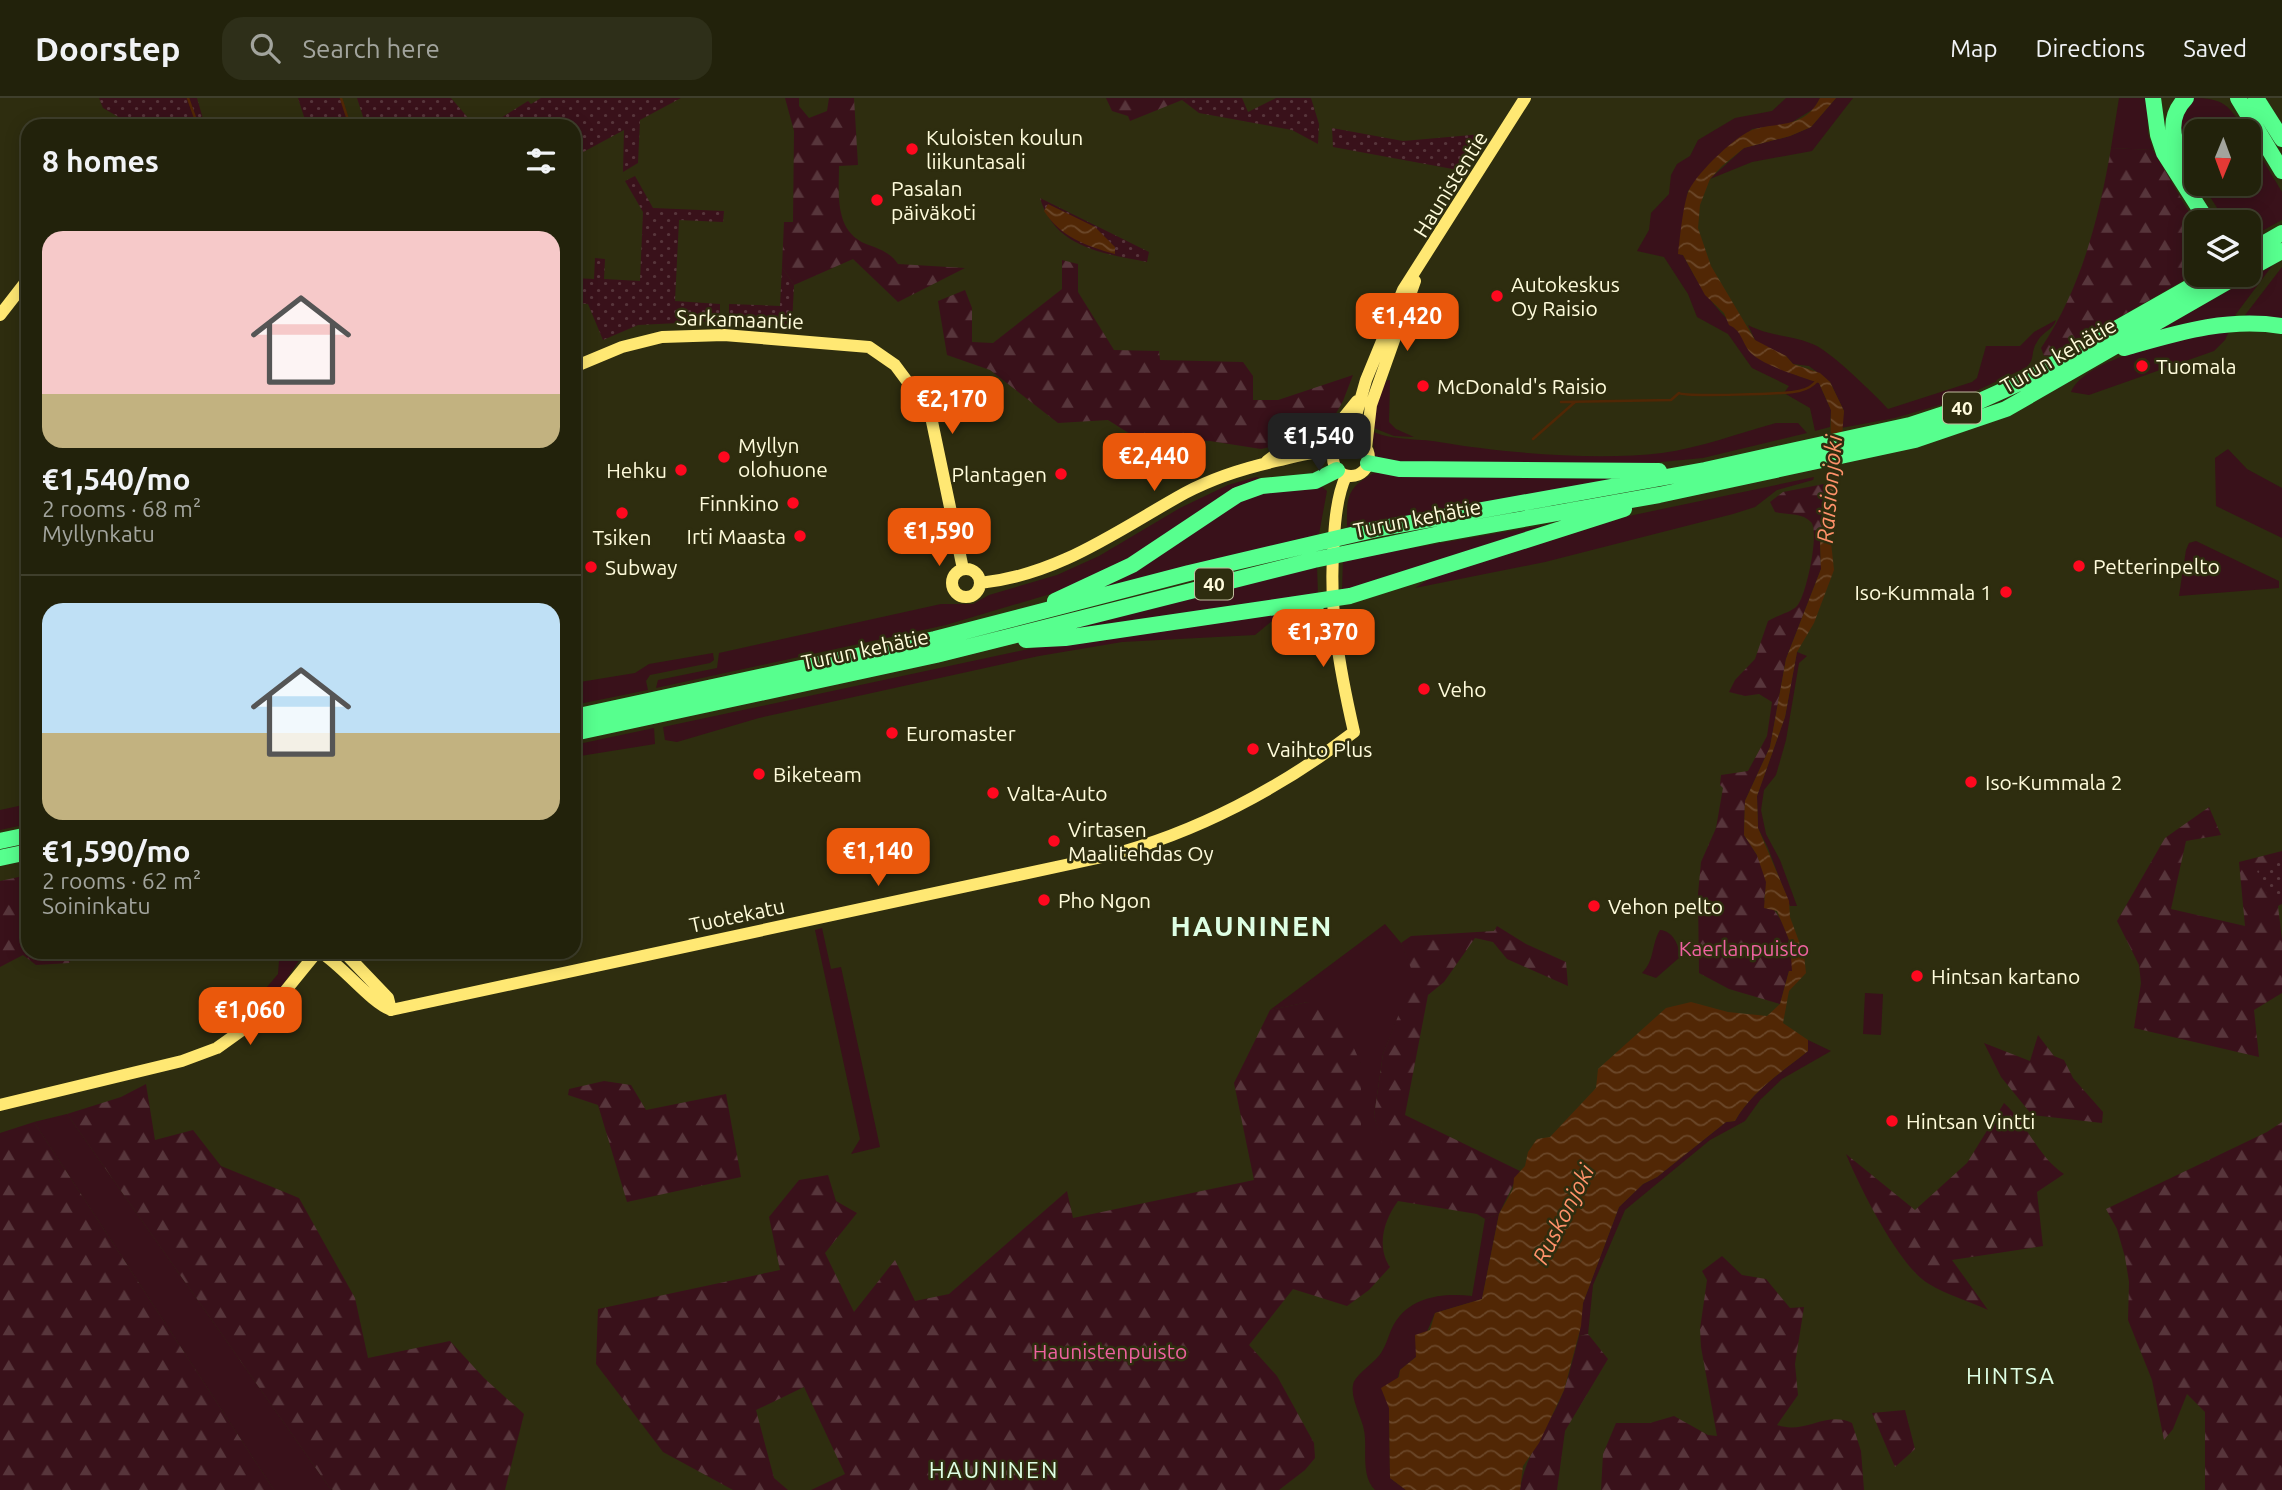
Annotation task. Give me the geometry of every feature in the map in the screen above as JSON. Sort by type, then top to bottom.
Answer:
[{"type":"highway","points":[[2152,98],[2164,153],[2203,210]]},
{"type":"highway","points":[[2184,164],[2179,155],[2174,132],[2175,113],[2186,98]]},
{"type":"highway","points":[[2224,98],[2249,119]]},
{"type":"highway","points":[[2238,98],[2250,119]]},
{"type":"highway","points":[[2256,98],[2282,139]]},
{"type":"highway","points":[[2261,137],[2282,171]]},
{"type":"highway","points":[[2261,240],[2280,240]]},
{"type":"highway","points":[[2261,247],[2280,240]]},
{"type":"highway","points":[[2261,258],[2280,240]]},
{"type":"highway","name":"Turun kehätie","points":[[581,715],[1014,620],[1189,573],[1377,529],[1705,470],[1794,450],[1946,431],[2006,409],[2218,287]]},
{"type":"highway","name":"Turun kehätie","points":[[581,731],[990,642],[1314,560],[1801,466],[1877,441],[1997,394],[2188,288]]},
{"type":"highway","points":[[2102,355],[2224,323],[2282,326]]},
{"type":"highway","points":[[1367,455],[1399,469],[1705,470]]},
{"type":"highway","points":[[1014,620],[1132,565],[1237,495],[1262,486],[1315,481],[1341,473]]},
{"type":"highway","points":[[990,642],[1065,638],[1300,604],[1331,594],[1372,590],[1548,536],[1659,495]]},
{"type":"highway","points":[[1300,604],[1313,610],[1334,628]]},
{"type":"highway","points":[[0,841],[21,836]]},
{"type":"highway","points":[[0,858],[21,854]]},
{"type":"street","name":"Haunistentie","points":[[1349,440],[1384,331],[1403,290],[1428,255],[1525,98]]},
{"type":"street","name":"Haunistentie","points":[[1367,455],[1371,405],[1428,255]]},
{"type":"street","points":[[0,314],[21,288]]},
{"type":"street","name":"Sarkamaantie","points":[[581,364],[630,344],[662,337],[724,335],[869,347],[895,365],[930,412],[962,569]]},
{"type":"street","points":[[1264,464],[1283,449],[1336,427],[1363,392]]},
{"type":"street","points":[[1334,628],[1331,594],[1341,473],[1332,459],[1338,444],[1349,440],[1359,442],[1367,455],[1359,475],[1341,473]]},
{"type":"street","points":[[980,583],[1021,576],[1068,559],[1102,543],[1197,487],[1264,464],[1334,451]]},
{"type":"street","points":[[962,569],[975,571],[980,583],[973,595],[957,594],[952,587],[952,578],[962,569]]},
{"type":"street","name":"Tuotekatu","points":[[391,1010],[1131,850],[1164,840],[1220,814],[1300,769],[1354,732],[1334,628]]},
{"type":"street","points":[[0,1105],[182,1061],[217,1048],[269,1011],[312,959]]},
{"type":"street","points":[[328,959],[350,975],[379,1006],[391,1010]]},
{"type":"street","points":[[351,959],[388,998],[391,1010]]},
{"type":"green space","points":[[99,98],[197,98],[203,119],[122,119],[103,108]]},
{"type":"green space","points":[[298,98],[341,98],[348,119],[305,119]]},
{"type":"green space","points":[[357,98],[451,98],[469,119],[364,119]]},
{"type":"green space","points":[[541,98],[681,98],[640,120],[638,163],[623,172],[624,130],[581,153],[581,119],[499,119],[528,101],[531,104]]},
{"type":"green space","points":[[785,98],[799,98],[799,106],[809,118],[827,111],[829,98],[854,98],[858,165],[839,166],[839,188],[843,221],[856,238],[880,249],[898,264],[965,268],[898,302],[853,259],[794,285],[782,267],[784,222],[793,222],[794,131]]},
{"type":"green space","points":[[1106,98],[1187,98],[1130,121],[1128,116],[1112,111]]},
{"type":"green space","points":[[1242,98],[1248,112],[1276,98],[1311,98],[1319,124],[1318,144],[1292,130],[1199,113],[1182,100]]},
{"type":"green space","points":[[1786,98],[1820,98],[1815,108],[1789,124],[1752,129],[1688,191],[1679,254],[1683,255],[1713,304],[1740,331],[1751,352],[1761,360],[1819,383],[1831,410],[1830,427],[1815,431],[1810,408],[1784,393],[1789,386],[1752,368],[1728,334],[1697,317],[1688,294],[1664,257],[1637,251],[1649,230],[1651,213],[1669,194],[1671,175],[1677,164],[1690,156],[1698,140],[1735,118],[1772,111]]},
{"type":"green space","points":[[1836,98],[1853,98],[1812,151],[1752,162],[1710,179],[1744,148],[1790,136],[1811,127]]},
{"type":"green space","points":[[2119,98],[2147,98],[2148,133],[2153,150],[2111,148]]},
{"type":"green space","points":[[2192,98],[2219,102],[2230,109],[2237,119],[2184,119],[2184,151],[2177,138],[2186,102]]},
{"type":"green space","points":[[1332,128],[1403,141],[1483,134],[1458,170],[1333,147]]},
{"type":"green space","points":[[2111,148],[2153,150],[2188,210],[2184,210],[2184,279],[2053,355],[2044,356],[2041,348],[2078,277],[2101,200]]},
{"type":"green space","points":[[2261,157],[2282,192],[2282,220],[2261,231],[2261,210],[2218,210],[2210,196],[2261,196]]},
{"type":"green space","points":[[635,176],[653,208],[724,211],[723,222],[679,220],[675,301],[720,304],[720,321],[638,325],[603,340],[588,304],[581,304],[581,278],[594,279],[595,258],[605,259],[604,279],[640,281],[643,212],[625,181]]},
{"type":"green space","points":[[1040,198],[1149,252],[1147,262],[1097,251],[1069,238],[1047,215]]},
{"type":"green space","points":[[1062,260],[1078,264],[1078,292],[1114,350],[1159,351],[1160,360],[1243,362],[1253,376],[1253,400],[1278,400],[1353,375],[1329,426],[1300,440],[1261,449],[1210,441],[1135,437],[1108,420],[1058,423],[990,370],[947,355],[938,301],[965,290],[972,308],[972,342],[993,343],[1062,289]]},
{"type":"green space","points":[[2272,266],[2261,281],[2261,272]]},
{"type":"green space","points":[[782,267],[794,285],[792,324],[729,321],[729,304],[780,306]]},
{"type":"green space","points":[[2282,267],[2282,323],[2242,319]]},
{"type":"green space","points":[[2235,287],[2256,287],[2233,318],[2145,338]]},
{"type":"green space","points":[[2056,320],[2039,339],[2031,362],[2025,368],[1957,400],[1895,418],[1841,428],[1844,411],[1830,382],[1809,366],[1793,364],[1786,356],[1762,346],[1755,340],[1748,325],[1817,346],[1843,366],[1888,409],[1972,382],[1977,378],[1986,346],[2020,346],[2034,332]]},
{"type":"green space","points":[[2231,327],[2225,340],[2214,351],[2089,395],[2071,392],[2081,379],[2119,358],[2168,342]]},
{"type":"green space","points":[[1390,380],[1389,422],[1396,429],[1414,437],[1394,436],[1371,427],[1383,381]]},
{"type":"green space","points":[[1776,423],[1798,423],[1807,433],[1703,458],[1619,466],[1394,464],[1375,456],[1371,431],[1397,438],[1492,449],[1550,455],[1609,456],[1676,451]]},
{"type":"green space","points":[[2228,449],[2247,469],[2282,488],[2282,538],[2216,506],[2215,458]]},
{"type":"green space","points":[[1374,473],[1637,477],[1347,529],[1350,495],[1358,484]]},
{"type":"green space","points":[[1256,477],[1265,479],[1147,549],[1095,576],[1047,595],[946,625],[656,688],[658,680],[717,668],[719,653],[941,604],[973,604],[989,595],[1057,575],[1099,556],[1180,508],[1228,485]]},
{"type":"green space","points":[[1814,477],[1813,480],[1777,490],[1755,507],[1733,514],[1545,562],[1415,588],[1429,579],[1629,516]]},
{"type":"green space","name":"Kaerlanpuisto","points":[[1829,483],[1820,541],[1821,569],[1786,659],[1770,747],[1745,801],[1744,835],[1757,855],[1767,882],[1764,900],[1782,923],[1791,951],[1792,971],[1789,971],[1780,1004],[1729,989],[1699,973],[1698,894],[1701,862],[1716,828],[1723,788],[1720,785],[1721,775],[1748,771],[1767,736],[1772,702],[1759,694],[1745,696],[1729,692],[1735,680],[1755,659],[1768,621],[1791,610],[1801,600],[1811,564],[1814,538],[1811,522],[1799,515],[1775,512],[1770,502],[1783,492]]},
{"type":"green space","points":[[1321,486],[1327,491],[1319,534],[1099,590],[1097,587],[1222,510],[1255,494]]},
{"type":"green space","points":[[1580,519],[1346,591],[1342,589],[1343,560]]},
{"type":"green space","points":[[2196,541],[2279,581],[2279,588],[2179,596],[2186,550],[2189,543]]},
{"type":"green space","points":[[1317,566],[1318,595],[1065,630]]},
{"type":"green space","points":[[1277,611],[1306,612],[1277,617],[1255,635],[1122,642],[1039,656],[759,718],[677,742],[665,740],[663,727],[1038,647]]},
{"type":"green space","points":[[1797,652],[1807,656],[1799,663],[1786,740],[1776,775],[1764,790],[1761,810],[1766,834],[1780,860],[1797,906],[1790,906],[1758,828],[1757,796],[1785,717]]},
{"type":"green space","points":[[713,653],[714,660],[650,675],[646,681],[648,690],[581,704],[581,682],[635,673],[649,664]]},
{"type":"green space","points":[[654,728],[655,744],[581,756],[581,744]]},
{"type":"green space","points":[[21,806],[21,826],[0,830],[0,810]]},
{"type":"green space","points":[[2209,807],[2221,835],[2186,841],[2171,909],[2245,926],[2239,862],[2282,851],[2282,904],[2278,906],[2282,939],[2282,993],[2254,1010],[2259,1057],[2134,1028],[2141,983],[2139,965],[2117,921],[2165,838]]},
{"type":"green space","points":[[2282,861],[2282,895],[2268,896],[2257,871]]},
{"type":"green space","points":[[21,876],[21,956],[0,967],[0,881]]},
{"type":"green space","points":[[1385,924],[1401,943],[1415,976],[1383,1054],[1374,1116],[1384,1146],[1361,1146],[1361,1064],[1308,1002],[1270,1010]]},
{"type":"green space","name":"Haunistenpuisto","points":[[1497,926],[1526,944],[1566,962],[1568,986],[1507,959],[1493,942],[1475,938],[1444,982],[1428,995],[1405,1115],[1520,1171],[1499,1214],[1485,1219],[1477,1214],[1398,1201],[1389,1216],[1384,1233],[1383,1250],[1390,1267],[1369,1290],[1347,1306],[1293,1289],[1249,1345],[1277,1376],[1314,1443],[1315,1458],[1305,1470],[1279,1490],[811,1490],[845,1474],[804,1387],[756,1410],[774,1478],[788,1490],[733,1490],[663,1452],[596,1364],[598,1309],[780,1270],[769,1217],[799,1180],[828,1175],[836,1201],[857,1213],[825,1253],[854,1312],[895,1260],[915,1301],[949,1294],[1067,1191],[1073,1218],[1254,1180],[1234,1083],[1270,1010],[1308,1002],[1340,1017],[1361,1064],[1361,1146],[1383,1146],[1374,1116],[1383,1054],[1414,976],[1401,943],[1411,936],[1494,931]]},
{"type":"green space","points":[[822,928],[831,969],[841,967],[880,1147],[851,1154],[860,1139],[815,930]]},
{"type":"green space","points":[[1660,930],[1674,939],[1680,957],[1656,978],[1642,973],[1649,963]]},
{"type":"green space","points":[[28,959],[72,959],[69,963],[36,965]]},
{"type":"green space","points":[[277,959],[300,959],[277,993],[264,995],[249,989],[267,987],[278,974]]},
{"type":"green space","points":[[1865,993],[1883,994],[1881,1035],[1863,1034]]},
{"type":"green space","points":[[2038,1035],[2054,1056],[2064,1060],[2073,1078],[2103,1112],[2102,1123],[2032,1115],[2001,1077],[1984,1043],[2030,1061]]},
{"type":"green space","points":[[1808,1040],[1831,1051],[1782,1079],[1760,1100],[1745,1121],[1710,1140],[1625,1210],[1593,1285],[1588,1334],[1579,1336],[1583,1303],[1619,1207],[1643,1184],[1657,1177],[1726,1122],[1735,1121],[1759,1091],[1808,1051]]},
{"type":"green space","points":[[604,1081],[631,1085],[646,1110],[726,1094],[741,1177],[627,1202],[598,1105],[568,1095],[569,1089]]},
{"type":"green space","points":[[146,1084],[155,1140],[193,1130],[221,1166],[299,1198],[355,1298],[368,1358],[450,1341],[484,1378],[524,1414],[505,1490],[333,1490],[329,1487],[67,1114],[121,1097]]},
{"type":"green space","points":[[2004,1103],[2047,1159],[2064,1174],[2037,1192],[2043,1246],[1952,1260],[1988,1310],[1936,1288],[1918,1275],[1893,1244],[1860,1186],[1846,1154],[1915,1210],[1967,1163]]},
{"type":"green space","points":[[67,1114],[333,1490],[274,1490],[34,1122]]},
{"type":"green space","points":[[34,1122],[274,1490],[0,1490],[0,1133]]},
{"type":"green space","points":[[2282,1122],[2282,1490],[2205,1490],[2205,1412],[2187,1394],[2173,1429],[2164,1440],[2152,1380],[2128,1320],[2129,1282],[2125,1257],[2117,1229],[2106,1209],[2267,1132]]},
{"type":"green space","points":[[1499,1214],[1482,1299],[1435,1313],[1416,1357],[1400,1370],[1389,1408],[1390,1478],[1406,1490],[1375,1490],[1366,1472],[1364,1431],[1354,1398],[1354,1381],[1381,1353],[1394,1324],[1409,1307],[1439,1296],[1472,1296],[1485,1219]]},
{"type":"green space","points":[[1722,1256],[1742,1275],[1766,1279],[1790,1308],[1804,1307],[1795,1364],[1798,1395],[1777,1425],[1797,1427],[1834,1419],[1852,1423],[1861,1451],[1864,1490],[1601,1490],[1603,1454],[1616,1423],[1650,1423],[1674,1416],[1708,1435],[1717,1436],[1700,1329],[1707,1280],[1702,1271]]},
{"type":"green space","points":[[1588,1334],[1608,1359],[1565,1431],[1557,1490],[1520,1490],[1527,1464],[1564,1390],[1579,1336]]},
{"type":"green space","points":[[1905,1410],[1915,1449],[1895,1467],[1872,1413]]},
{"type":"water","points":[[1820,98],[1836,98],[1811,127],[1790,136],[1744,148],[1722,166],[1710,179],[1700,205],[1698,228],[1711,266],[1755,340],[1786,356],[1793,364],[1820,373],[1830,382],[1844,411],[1838,488],[1830,533],[1834,570],[1814,623],[1797,652],[1785,717],[1757,796],[1758,828],[1789,901],[1790,917],[1804,955],[1806,973],[1789,991],[1783,1023],[1808,1040],[1808,1051],[1759,1091],[1735,1121],[1726,1122],[1657,1177],[1643,1184],[1619,1207],[1583,1303],[1581,1326],[1564,1390],[1539,1443],[1523,1466],[1520,1490],[1406,1490],[1390,1478],[1389,1408],[1381,1388],[1399,1377],[1400,1370],[1416,1357],[1415,1335],[1430,1330],[1435,1313],[1482,1299],[1499,1214],[1513,1189],[1514,1178],[1525,1166],[1528,1152],[1537,1139],[1550,1137],[1596,1088],[1598,1069],[1666,1008],[1691,1002],[1728,1012],[1767,1016],[1780,1004],[1789,971],[1792,971],[1790,942],[1777,911],[1764,908],[1766,882],[1757,855],[1744,835],[1745,801],[1770,747],[1786,659],[1821,569],[1820,541],[1830,479],[1831,410],[1819,383],[1775,367],[1752,354],[1737,331],[1729,325],[1724,313],[1705,295],[1683,255],[1678,254],[1683,212],[1689,190],[1709,164],[1747,132],[1800,119],[1814,108]]},
{"type":"water","points":[[1048,204],[1095,227],[1115,247],[1115,254],[1084,244],[1066,234],[1044,211]]},
{"type":"waterway","points":[[188,98],[196,119]]},
{"type":"waterway","points":[[341,98],[348,119]]},
{"type":"waterway","points":[[1561,402],[1671,400],[1679,393],[1716,395],[1791,392],[1812,386],[1818,380]]},
{"type":"waterway","points":[[1533,439],[1575,402]]},
{"type":"place","name":"Kuloisten koulun liikuntasali","points":[[912,149]]},
{"type":"place","name":"Pasalan päiväkoti","points":[[877,200]]},
{"type":"place","name":"Autokeskus Oy Raisio","points":[[1497,296]]},
{"type":"place","name":"Tuomala","points":[[2142,366]]},
{"type":"place","name":"McDonald's Raisio","points":[[1423,386]]},
{"type":"place","name":"Myllyn olohuone","points":[[724,457]]},
{"type":"place","name":"Hehku","points":[[681,470]]},
{"type":"place","name":"Plantagen","points":[[1061,474]]},
{"type":"place","name":"Finnkino","points":[[793,503]]},
{"type":"place","name":"Tsiken","points":[[622,513]]},
{"type":"place","name":"Irti Maasta","points":[[800,536]]},
{"type":"place","name":"Petterinpelto","points":[[2079,566]]},
{"type":"place","name":"Subway","points":[[591,567]]},
{"type":"place","name":"Iso-Kummala 1","points":[[2006,592]]},
{"type":"place","name":"Veho","points":[[1424,689]]},
{"type":"place","name":"Euromaster","points":[[892,733]]},
{"type":"place","name":"Vaihto Plus","points":[[1253,749]]},
{"type":"place","name":"Biketeam","points":[[759,774]]},
{"type":"place","name":"Iso-Kummala 2","points":[[1971,782]]},
{"type":"place","name":"Valta-Auto","points":[[993,793]]},
{"type":"place","name":"Virtasen Maalitehdas Oy","points":[[1054,841]]},
{"type":"place","name":"Pho Ngon","points":[[1044,900]]},
{"type":"place","name":"Vehon pelto","points":[[1594,906]]},
{"type":"place","name":"Hintsan kartano","points":[[1917,976]]},
{"type":"place","name":"Hintsan Vintti","points":[[1892,1121]]},
{"type":"district","name":"HAUNINEN","points":[[1252,925]]},
{"type":"district","name":"HINTSA","points":[[2011,1375]]},
{"type":"district","name":"HAUNINEN","points":[[994,1469]]},
{"type":"water label","name":"Raisionjoki","points":[[1829,489]]},
{"type":"water label","name":"Ruskonjoki","points":[[1563,1214]]}]
